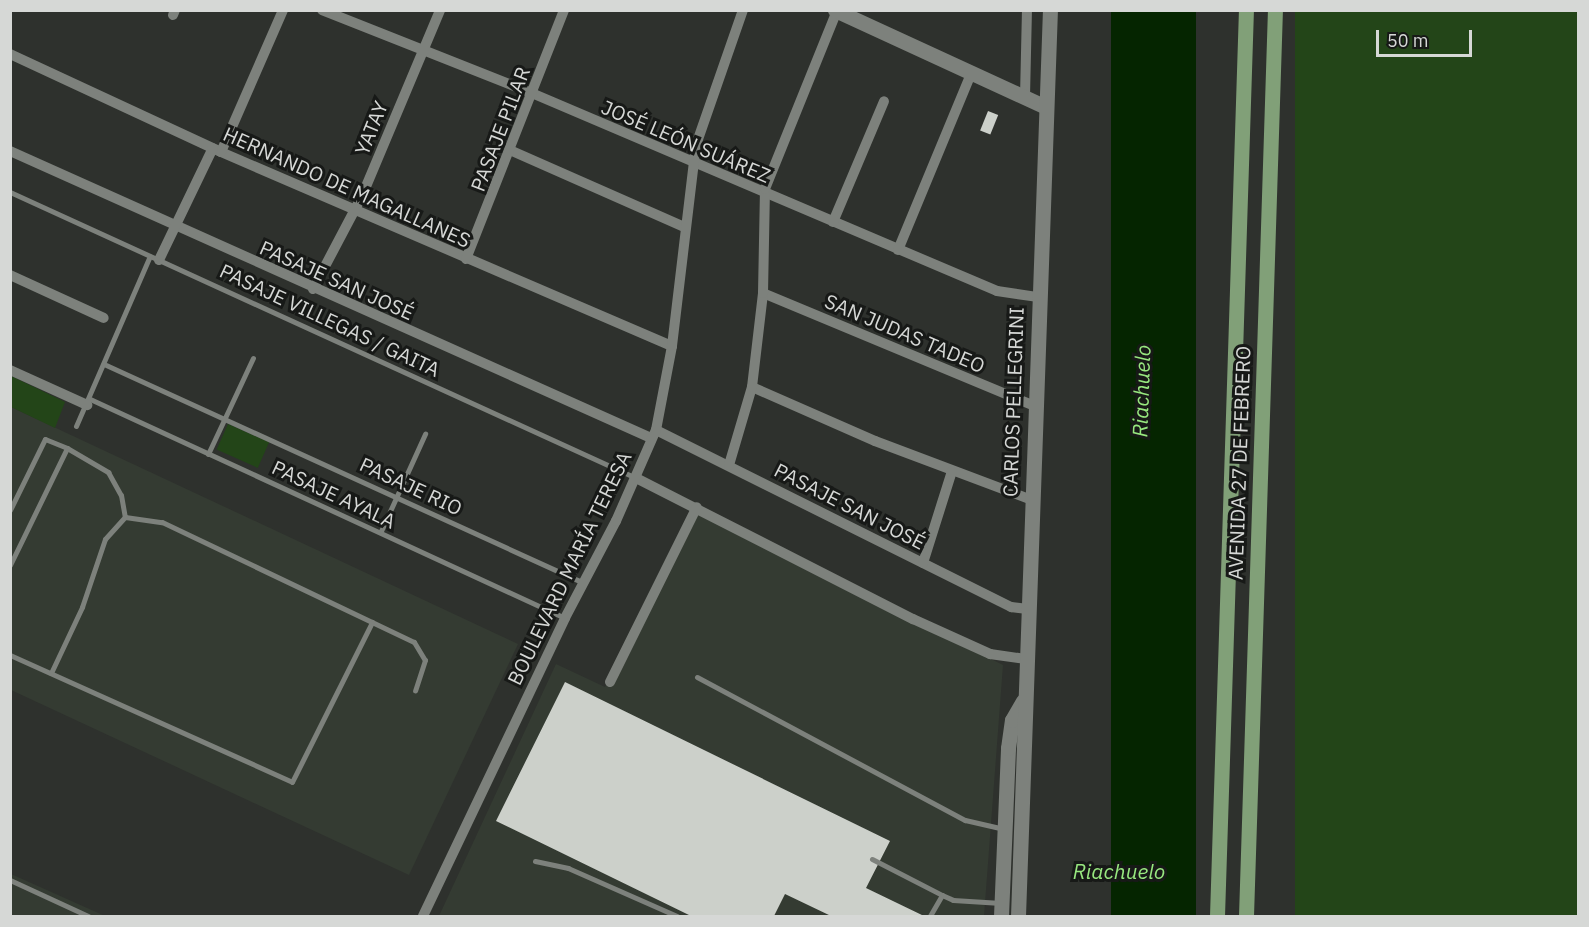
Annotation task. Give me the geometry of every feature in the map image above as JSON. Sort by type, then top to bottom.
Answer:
[{"type":"main road","name":"CARLOS PELLEGRINI","points":[[1018,910],[1037,297],[1050,10]]},
{"type":"main road","name":"AVENIDA 27 DE FEBRERO","points":[[1217,916],[1246,10]]},
{"type":"main road","name":"AVENIDA 27 DE FEBRERO","points":[[1246,916],[1275,10]]},
{"type":"main road","points":[[836,11],[1046,107]]},
{"type":"main road","name":"CARLOS PELLEGRINI","points":[[1001,910],[1011,729],[1025,699]]},
{"type":"street","points":[[154,258],[175,226],[217,150],[283,10]]},
{"type":"street","name":"JOSÉ LEÓN SUÁREZ","points":[[322,10],[534,94],[765,195],[1002,292],[1037,297]]},
{"type":"street","name":"YATAY","points":[[313,289],[356,208],[440,10]]},
{"type":"street","name":"PASAJE PILAR","points":[[466,259],[512,151],[564,10]]},
{"type":"street","name":"BOULEVARD MARÍA TERESA","points":[[423,916],[565,618],[636,478],[653,434],[672,346],[684,227],[696,165],[696,145],[743,10]]},
{"type":"street","points":[[1025,97],[1027,10]]},
{"type":"street","points":[[729,465],[752,387],[762,293],[765,195],[836,11]]},
{"type":"street","name":"HERNANDO DE MAGALLANES","points":[[10,54],[217,150],[672,346]]},
{"type":"street","points":[[898,250],[971,74]]},
{"type":"street","points":[[833,222],[884,100]]},
{"type":"street","name":"PASAJE SAN JOSÉ","points":[[10,151],[313,289],[729,465],[1011,607],[1028,609]]},
{"type":"street","points":[[512,151],[684,227]]},
{"type":"street","points":[[10,274],[104,318]]},
{"type":"street","name":"SAN JUDAS TADEO","points":[[762,293],[1034,406]]},
{"type":"street","points":[[10,370],[88,402]]},
{"type":"street","points":[[752,387],[952,471],[1032,500]]},
{"type":"street","points":[[923,563],[952,471]]},
{"type":"street","points":[[636,478],[698,507],[913,619],[990,654],[1027,659]]},
{"type":"street","points":[[610,682],[698,507]]},
{"type":"lane","name":"PASAJE VILLEGAS / GAITA","points":[[10,192],[636,478]]},
{"type":"lane","points":[[76,426],[154,258]]},
{"type":"lane","points":[[208,454],[253,358]]},
{"type":"lane","name":"PASAJE RIO","points":[[106,365],[584,583]]},
{"type":"lane","name":"PASAJE AYALA","points":[[88,402],[381,531],[565,618]]},
{"type":"lane","points":[[381,531],[426,434]]},
{"type":"lane","points":[[10,510],[45,439],[67,448],[108,472],[121,495],[125,517]]},
{"type":"lane","points":[[10,565],[67,448]]},
{"type":"lane","points":[[125,517],[162,522],[414,642],[423,652],[425,668],[415,690]]},
{"type":"lane","points":[[51,673],[82,607],[105,539],[125,517]]},
{"type":"lane","points":[[10,655],[292,782],[372,622]]},
{"type":"lane","points":[[697,677],[965,820],[1004,829]]},
{"type":"lane","points":[[872,859],[953,900],[1001,910],[1018,910]]},
{"type":"lane","points":[[535,861],[568,868],[677,916]]},
{"type":"lane","points":[[10,880],[88,916]]},
{"type":"lane","points":[[930,916],[942,895]]},
{"type":"shaded area","points":[[1295,11],[1578,11],[1578,916],[1295,916]]},
{"type":"shaded area","points":[[11,376],[65,402],[55,428],[11,407]]},
{"type":"shaded area","points":[[11,407],[518,644],[409,875],[11,690]]},
{"type":"shaded area","points":[[228,424],[269,442],[258,468],[217,450]]},
{"type":"shaded area","points":[[693,510],[1003,665],[984,916],[439,916],[556,664],[605,687]]},
{"type":"shaded area","points":[[11,874],[105,916],[11,916]]},
{"type":"water","name":"Riachuelo","points":[[1111,11],[1196,11],[1196,916],[1111,916]]},
{"type":"building","points":[[988,111],[998,115],[990,135],[980,130]]},
{"type":"building","points":[[565,682],[890,841],[866,888],[924,916],[831,916],[785,894],[774,916],[691,916],[496,821]]}]
